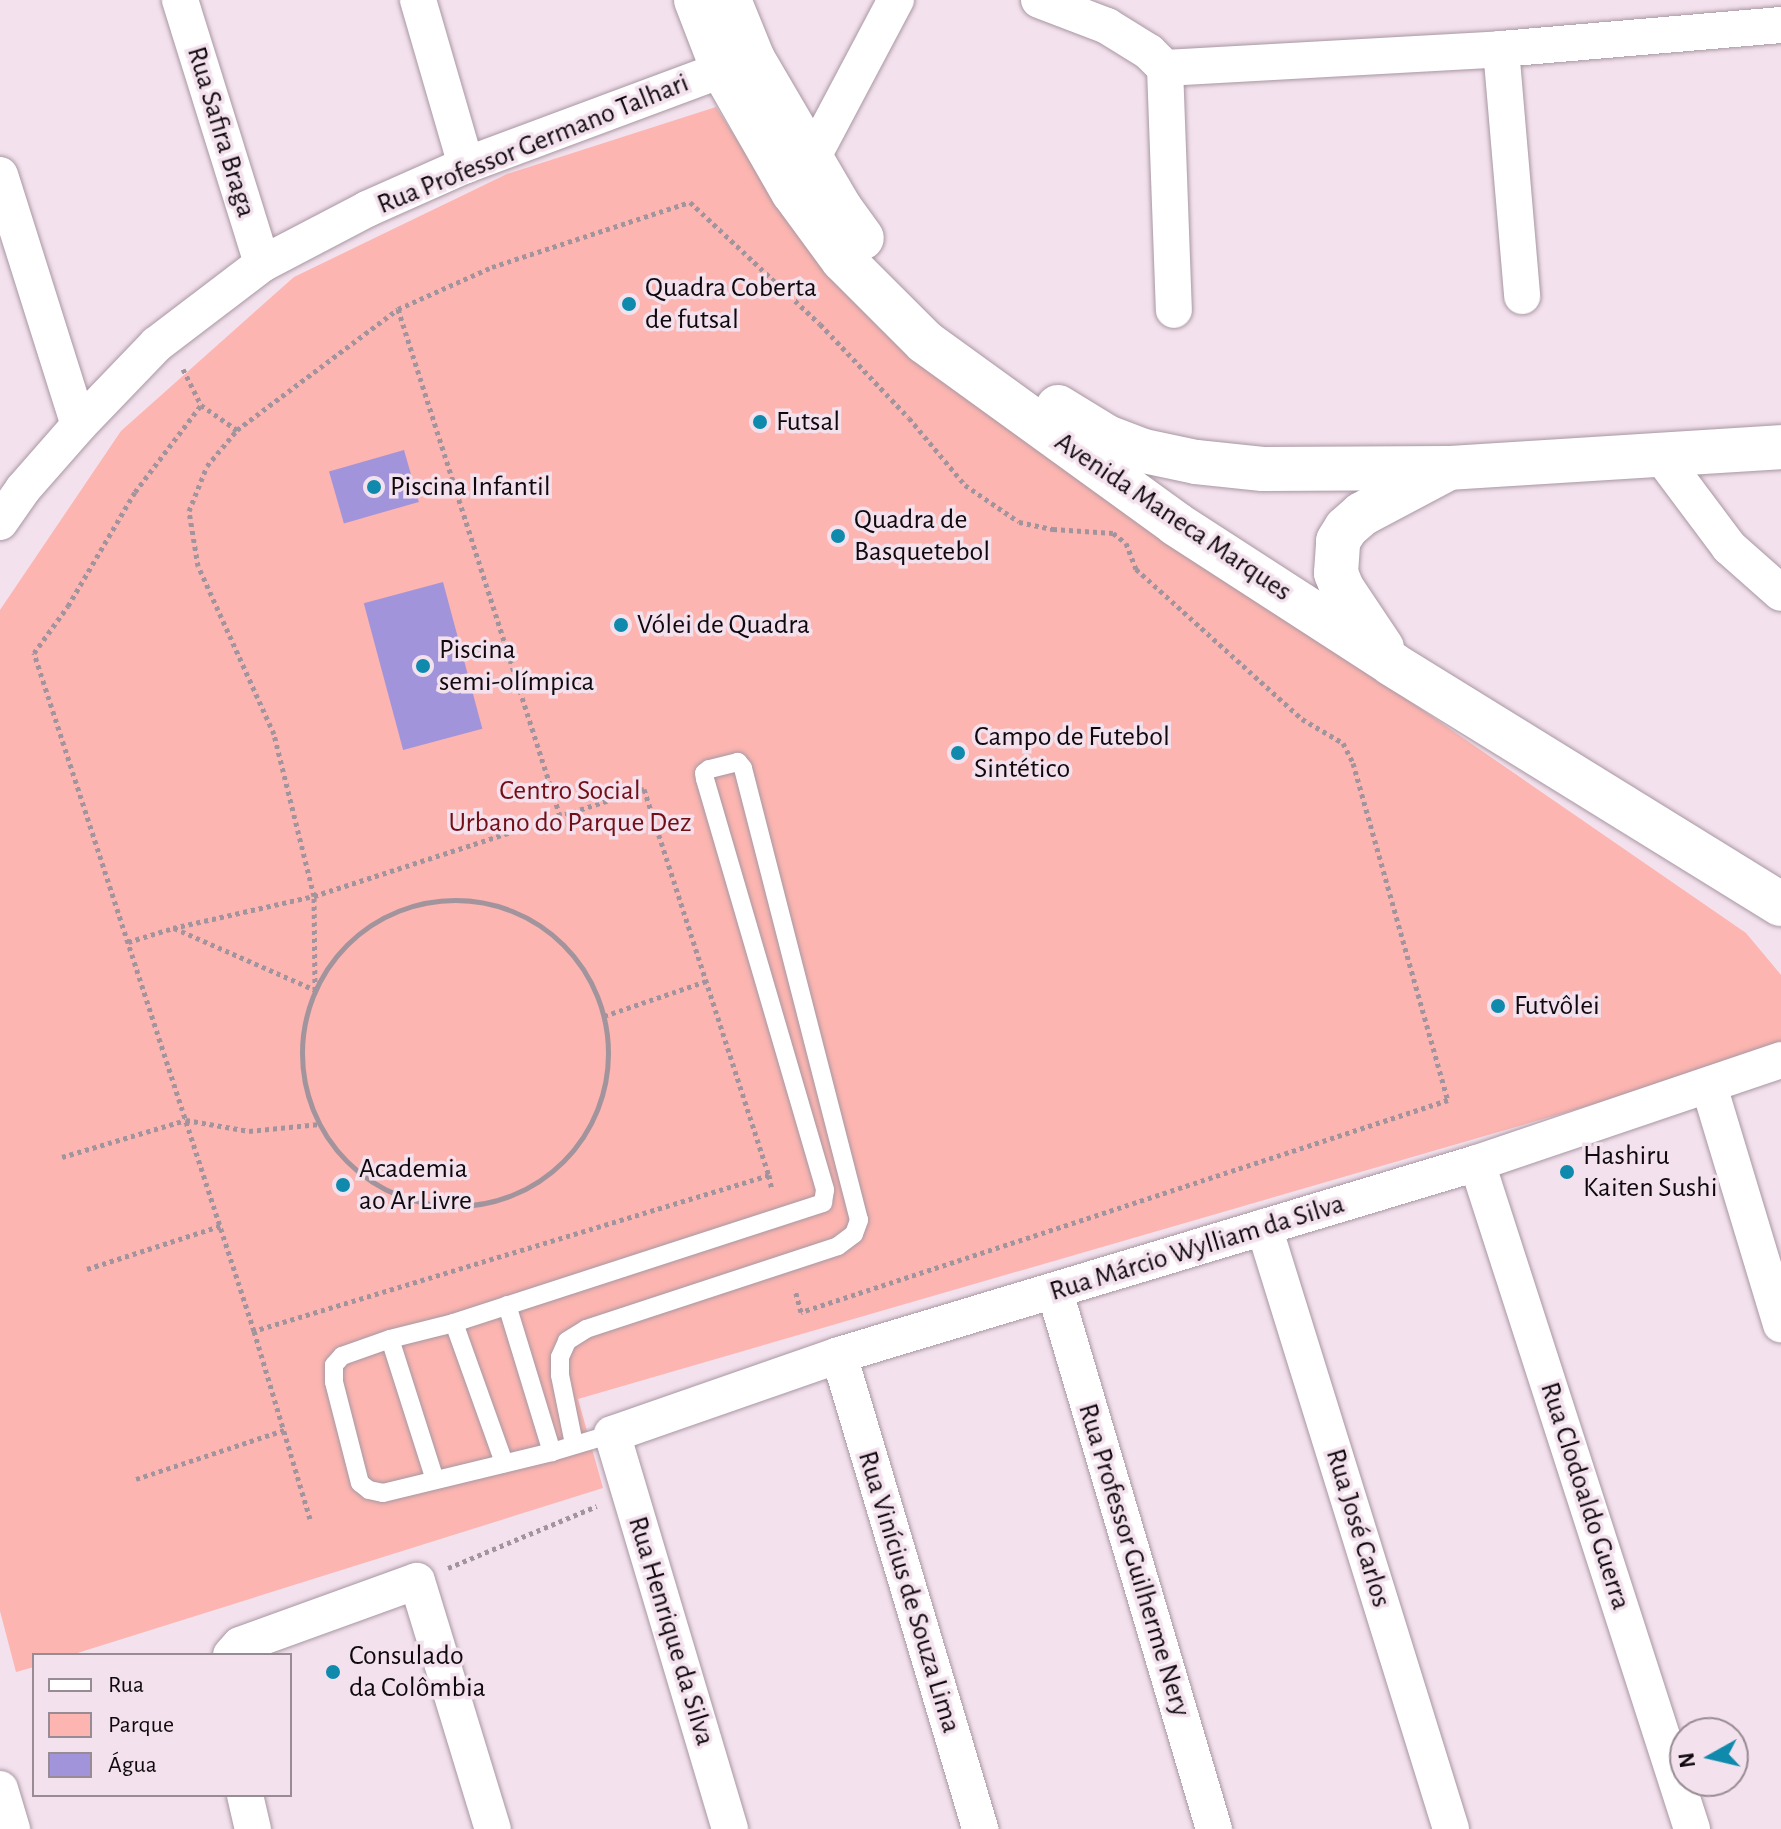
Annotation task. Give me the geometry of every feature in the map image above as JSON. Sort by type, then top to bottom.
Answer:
[{"type":"main road","name":"Avenida Maneca Marques","points":[[696,0],[738,64],[803,177],[843,260],[925,342],[1176,524],[1392,664],[1781,904]]},
{"type":"main road","name":"Avenida Maneca Marques","points":[[729,0],[738,64]]},
{"type":"main road","name":"Avenida Maneca Marques","points":[[803,177],[840,208],[887,271],[943,325],[1078,421],[1107,437],[1144,451],[1196,462],[1263,469],[1449,468],[1781,447]]},
{"type":"main road","points":[[1392,664],[1342,588],[1336,573],[1338,541],[1346,528],[1362,514],[1449,468]]},
{"type":"street","name":"Rua Safira Braga","points":[[180,0],[262,264]]},
{"type":"street","points":[[418,0],[466,165]]},
{"type":"street","points":[[803,177],[896,0]]},
{"type":"street","points":[[1039,0],[1107,26],[1141,46],[1165,68],[1174,310]]},
{"type":"street","points":[[1165,68],[1501,49],[1781,25]]},
{"type":"street","points":[[1501,49],[1522,296]]},
{"type":"street","name":"Rua Professor Germano Talhari","points":[[0,522],[23,489],[79,425],[157,344],[262,264],[367,209],[466,165],[738,64]]},
{"type":"street","points":[[0,175],[79,425]]},
{"type":"street","points":[[1661,456],[1729,547],[1781,593]]},
{"type":"street","name":"Rua Márcio Wylliam da Silva","points":[[612,1434],[839,1355],[1477,1163],[1781,1060]]},
{"type":"street","points":[[1709,1086],[1781,1324]]},
{"type":"street","name":"Rua Clodoaldo Guerra","points":[[1477,1163],[1692,1829]]},
{"type":"street","name":"Rua José Carlos","points":[[1264,1227],[1451,1829]]},
{"type":"street","name":"Rua Professor Guilherme Nery","points":[[1055,1292],[1214,1829]]},
{"type":"street","name":"Rua Vinícius de Souza Lima","points":[[839,1355],[980,1829]]},
{"type":"street","name":"Rua Henrique da Silva","points":[[612,1434],[730,1829]]},
{"type":"street","points":[[233,1653],[240,1645],[417,1581],[493,1829]]},
{"type":"street","points":[[0,1789],[12,1829]]},
{"type":"street","points":[[245,1797],[253,1829]]},
{"type":"lane","points":[[574,1444],[560,1375],[560,1357],[567,1341],[586,1329],[847,1242],[859,1220],[743,768],[736,762],[709,769],[704,773],[705,779],[825,1190],[823,1203],[454,1323],[390,1339],[342,1356],[334,1365],[334,1382],[360,1483],[369,1490],[383,1493],[552,1452],[612,1434]]},
{"type":"lane","points":[[507,1305],[552,1452]]},
{"type":"lane","points":[[454,1323],[504,1463]]},
{"type":"lane","points":[[390,1339],[435,1480]]},
{"type":"path","points":[[315,990],[341,950],[377,920],[422,903],[469,899],[514,911],[555,936],[586,973],[604,1016],[608,1064],[598,1110],[573,1152],[536,1185],[491,1204],[443,1207],[395,1196],[354,1169],[320,1124],[305,1086],[302,1038],[315,990],[314,896],[274,734],[198,566],[189,511],[207,466],[237,430],[398,309],[492,267],[690,202],[820,324],[909,418],[965,485],[1019,522],[1053,529],[1113,533],[1126,543],[1136,569],[1302,719],[1343,743],[1353,763],[1448,1100],[801,1312],[788,1261]]},
{"type":"path","points":[[398,309],[560,816]]},
{"type":"path","points":[[237,430],[201,405],[135,492],[68,606],[34,653],[254,1331],[310,1519]]},
{"type":"path","points":[[128,942],[173,928],[314,896],[644,789],[769,1175],[778,1218]]},
{"type":"path","points":[[173,928],[315,990]]},
{"type":"path","points":[[604,1016],[706,981]]},
{"type":"path","points":[[62,1157],[186,1120],[249,1131],[320,1124]]},
{"type":"path","points":[[254,1331],[769,1175]]},
{"type":"path","points":[[87,1269],[220,1226]]},
{"type":"path","points":[[136,1479],[284,1430]]},
{"type":"path","points":[[417,1581],[629,1493]]},
{"type":"green space","name":"Centro Social Urbano do Parque Dez","points":[[716,107],[778,204],[879,328],[1247,589],[1746,933],[1781,975],[1781,1050],[578,1399],[603,1488],[77,1653],[32,1653],[32,1668],[16,1672],[0,1611],[0,610],[121,431],[294,277],[507,174]]},
{"type":"water","name":"Piscina Infantil","points":[[404,450],[419,502],[344,523],[329,471]]},
{"type":"water","name":"Piscina semi-olímpica","points":[[443,582],[482,729],[403,750],[364,603]]},
{"type":"place","name":"Quadra Coberta de futsal","points":[[629,304]]},
{"type":"place","name":"Futsal","points":[[760,422]]},
{"type":"place","name":"Piscina Infantil","points":[[374,487]]},
{"type":"place","name":"Quadra de Basquetebol","points":[[838,536]]},
{"type":"place","name":"Vólei de Quadra","points":[[621,625]]},
{"type":"place","name":"Piscina semi-olímpica","points":[[423,666]]},
{"type":"place","name":"Campo de Futebol Sintético","points":[[958,753]]},
{"type":"place","name":"Futvôlei","points":[[1498,1006]]},
{"type":"place","name":"Hashiru Kaiten Sushi","points":[[1567,1172]]},
{"type":"place","name":"Academia ao Ar Livre","points":[[343,1185]]},
{"type":"place","name":"Consulado da Colômbia","points":[[333,1672]]}]
